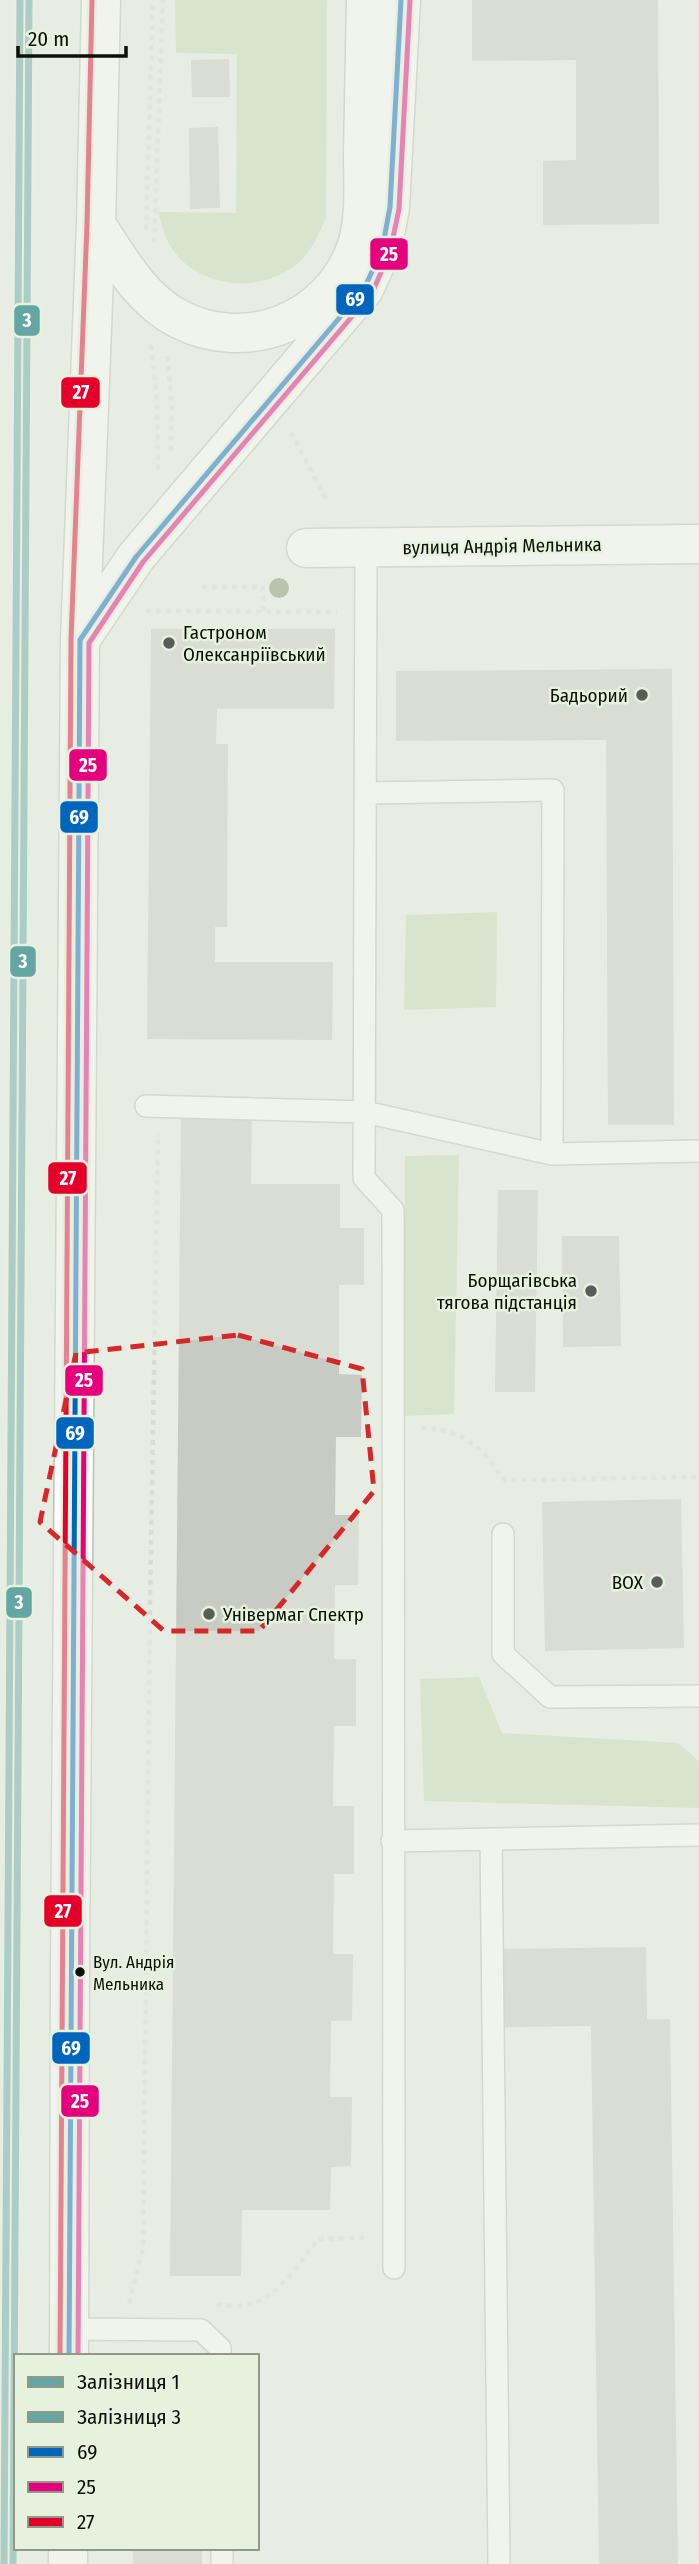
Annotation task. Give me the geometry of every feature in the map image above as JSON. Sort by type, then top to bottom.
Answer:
[{"type":"main road","points":[[69,2342],[69,1969],[80,640],[96,225],[101,0]]},
{"type":"main road","points":[[96,225],[124,268],[147,295],[178,319],[226,335],[268,331],[306,314],[337,285],[356,248],[363,206],[366,0]]},
{"type":"main road","points":[[80,640],[136,557],[364,289],[382,250],[390,207],[401,0]]},
{"type":"main road","name":"вулиця Андрія Мельника","points":[[306,548],[699,544]]},
{"type":"lane","points":[[366,548],[364,1178],[393,1210],[394,2268]]},
{"type":"lane","points":[[366,793],[552,790],[552,1154]]},
{"type":"lane","points":[[146,1106],[365,1112],[552,1154],[699,1151]]},
{"type":"lane","points":[[503,1534],[503,1654],[550,1698],[699,1696]]},
{"type":"lane","points":[[392,1841],[699,1835]]},
{"type":"lane","points":[[491,1840],[499,2564]]},
{"type":"lane","points":[[69,2342],[201,2330],[220,2348],[220,2354]]},
{"type":"path","points":[[146,236],[153,0]]},
{"type":"path","points":[[151,345],[157,403],[159,477]]},
{"type":"path","points":[[288,425],[327,501]]},
{"type":"path","points":[[202,587],[263,587],[263,612]]},
{"type":"path","points":[[134,611],[366,612]]},
{"type":"path","points":[[128,2305],[143,2249],[158,1126],[146,1106]]},
{"type":"path","points":[[392,1429],[438,1428],[455,1434],[484,1453],[505,1480],[699,1477]]},
{"type":"path","points":[[207,2305],[248,2305],[263,2300],[289,2276],[318,2239],[394,2238]]},
{"type":"path","points":[[117,2305],[141,2305]]},
{"type":"highlighted area","points":[[238,1335],[362,1369],[374,1491],[259,1631],[164,1631],[40,1522],[76,1353]]},
{"type":"green space","points":[[175,0],[327,0],[326,218],[304,257],[277,276],[241,283],[205,276],[176,254],[166,238],[158,212],[236,213],[237,54],[176,53]]},
{"type":"green space","points":[[497,912],[496,1007],[404,1010],[406,915]]},
{"type":"green space","points":[[459,1155],[454,1414],[404,1416],[405,1156]]},
{"type":"green space","points":[[479,1677],[502,1733],[678,1743],[699,1761],[699,1808],[424,1801],[420,1679]]},
{"type":"building","points":[[472,0],[658,0],[659,224],[543,225],[543,161],[576,160],[576,60],[472,61]]},
{"type":"building","points":[[229,59],[230,97],[192,97],[191,60]]},
{"type":"building","points":[[218,127],[220,208],[190,209],[189,128]]},
{"type":"building","points":[[151,629],[335,629],[334,709],[217,709],[216,744],[228,744],[227,927],[215,927],[215,962],[333,962],[332,1040],[147,1039]]},
{"type":"building","points":[[672,669],[674,1125],[608,1125],[606,740],[396,741],[396,671]]},
{"type":"building","points":[[181,1113],[252,1114],[251,1184],[340,1184],[340,1228],[364,1228],[364,1285],[339,1285],[339,1374],[362,1375],[361,1437],[336,1437],[335,1515],[359,1515],[358,1585],[335,1585],[334,1659],[356,1659],[356,1726],[334,1726],[333,1806],[354,1806],[354,1874],[334,1874],[333,1954],[353,1954],[352,2021],[331,2021],[330,2097],[352,2097],[351,2166],[331,2167],[330,2210],[242,2210],[241,2276],[170,2276]]},
{"type":"building","points":[[498,1190],[538,1190],[535,1392],[495,1392]]},
{"type":"building","name":"Борщагівська тягова підстанція","points":[[562,1236],[619,1236],[621,1346],[563,1347]]},
{"type":"building","points":[[681,1499],[684,1648],[545,1651],[542,1502]]},
{"type":"building","points":[[646,1947],[647,2019],[670,2019],[678,2564],[599,2564],[591,2026],[500,2027],[499,1949]]},
{"type":"building","points":[[133,2550],[202,2550],[202,2564],[133,2564]]},
{"type":"rail line","name":"1","points":[[4,2564],[20,0]]},
{"type":"rail line","name":"3","points":[[14,2354],[29,0]]},
{"type":"rail line","name":"3","points":[[13,2564],[14,2404]]},
{"type":"transit line","name":"27","points":[[60,2354],[71,640],[87,224],[92,0]]},
{"type":"transit line","name":"69","points":[[69,2354],[80,640],[136,557],[364,289],[382,250],[390,207],[401,0]]},
{"type":"transit line","name":"25","points":[[78,2354],[89,643],[143,562],[372,293],[390,252],[399,209],[410,0]]},
{"type":"place","name":"Гастроном Олексанріївський","points":[[169,643]]},
{"type":"place","name":"Бадьорий","points":[[642,695]]},
{"type":"place","name":"Борщагівська тягова підстанція","points":[[591,1291]]},
{"type":"place","name":"BOX","points":[[657,1582]]},
{"type":"place","name":"Універмаг Спектр","points":[[209,1614]]},
{"type":"place","name":"Вул. Андрія Мельника","points":[[80,1972]]}]
